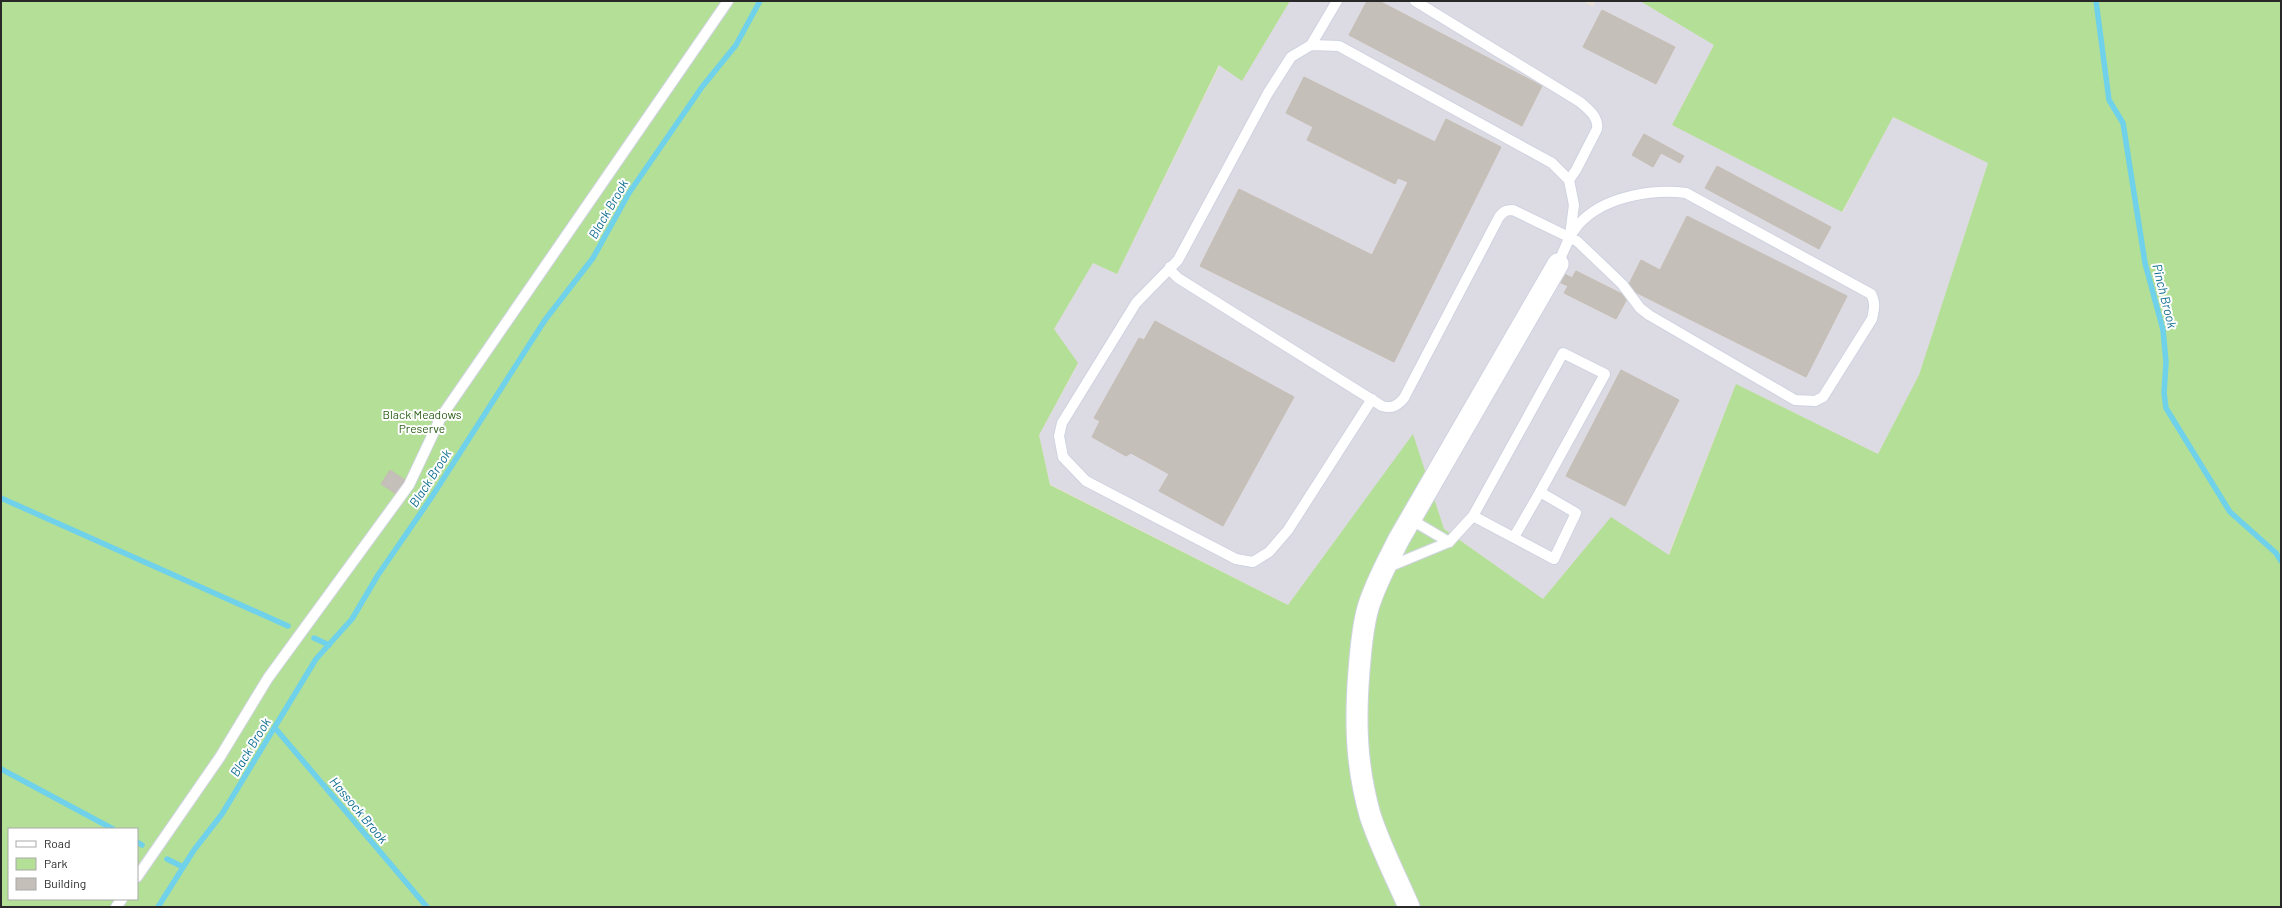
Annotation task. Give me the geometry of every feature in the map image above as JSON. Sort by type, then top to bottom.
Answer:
[{"type":"street","points":[[1409,907],[1371,817],[1360,778],[1356,742],[1356,706],[1362,634],[1368,607],[1384,569],[1410,519],[1558,264]]},
{"type":"lane","points":[[138,876],[220,757],[268,678],[409,485],[441,417],[728,1]]},
{"type":"lane","points":[[1337,1],[1311,45],[1291,57],[1268,94],[1178,260],[1136,303],[1062,423],[1059,436],[1063,457],[1086,481],[1236,559],[1253,562],[1269,552],[1288,530],[1372,399]]},
{"type":"lane","points":[[1415,1],[1580,102],[1593,115],[1598,124],[1597,129],[1576,170],[1569,180]]},
{"type":"lane","points":[[1311,45],[1339,46],[1552,163],[1569,180],[1574,205],[1570,237]]},
{"type":"lane","points":[[1170,267],[1172,272],[1178,278],[1372,399],[1390,408],[1398,405],[1404,398],[1499,217],[1504,211],[1513,210],[1570,237],[1622,284],[1640,308],[1648,315],[1795,400],[1815,401],[1823,397],[1872,319],[1875,308],[1874,300],[1871,294],[1686,193],[1672,191],[1645,194],[1606,205],[1583,219],[1570,237],[1558,264]]},
{"type":"lane","points":[[1384,569],[1449,542],[1474,516],[1563,353],[1605,374],[1514,537]]},
{"type":"lane","points":[[1474,516],[1554,559],[1576,513],[1540,492]]},
{"type":"lane","points":[[1410,519],[1449,542]]},
{"type":"shaded area","points":[[1290,1],[1582,1],[1593,7],[1596,1],[1640,1],[1714,45],[1672,125],[1843,212],[1892,117],[1988,163],[1919,375],[1878,454],[1736,384],[1668,555],[1611,518],[1543,599],[1444,529],[1413,435],[1288,605],[1050,484],[1039,435],[1078,364],[1054,329],[1093,263],[1117,274],[1220,65],[1242,80]]},
{"type":"green space","name":"Black Meadows Preserve","points":[[1,1],[1290,1],[1242,81],[1219,65],[1117,274],[1093,263],[1054,329],[1078,363],[1039,435],[1050,485],[1288,605],[1413,434],[1444,529],[1543,599],[1611,517],[1669,555],[1736,384],[1878,454],[1919,375],[1988,163],[1893,117],[1842,212],[1672,125],[1714,45],[1640,1],[2281,1],[2281,907],[1,907]]},
{"type":"building","points":[[1367,1],[1379,1],[1542,86],[1522,126],[1349,35]]},
{"type":"building","points":[[1602,10],[1675,47],[1656,84],[1583,47]]},
{"type":"building","points":[[1304,77],[1435,142],[1446,119],[1501,147],[1394,362],[1200,266],[1239,189],[1372,255],[1408,182],[1398,178],[1395,184],[1307,140],[1313,127],[1286,113]]},
{"type":"building","points":[[1644,134],[1684,156],[1680,163],[1661,153],[1653,167],[1632,155]]},
{"type":"building","points":[[1717,166],[1831,227],[1819,249],[1705,188]]},
{"type":"building","points":[[1687,216],[1847,296],[1806,377],[1627,288],[1641,260],[1660,270]]},
{"type":"building","points":[[1576,271],[1628,297],[1616,319],[1564,293],[1568,286],[1559,282],[1563,273],[1572,278]]},
{"type":"building","points":[[1155,321],[1294,397],[1223,526],[1159,491],[1169,474],[1131,453],[1126,456],[1092,437],[1100,421],[1094,418],[1139,338],[1144,340]]},
{"type":"building","points":[[1621,370],[1679,400],[1625,506],[1566,476]]},
{"type":"building","points":[[390,470],[405,480],[396,494],[381,484]]},
{"type":"waterway","name":"Black Brook","points":[[158,907],[194,850],[222,814],[316,659],[352,619],[378,575],[431,498],[545,320],[593,258],[629,193],[702,87],[736,45],[760,1]]},
{"type":"waterway","name":"Pinch Brook","points":[[2096,1],[2109,100],[2123,123],[2145,263],[2163,330],[2166,362],[2164,393],[2166,408],[2230,512],[2276,553],[2281,561]]},
{"type":"waterway","points":[[1,498],[288,626]]},
{"type":"waterway","points":[[314,638],[329,645]]},
{"type":"waterway","name":"Hassock Brook","points":[[275,728],[427,907]]},
{"type":"waterway","points":[[1,769],[111,828]]},
{"type":"waterway","points":[[138,843],[142,845]]},
{"type":"waterway","points":[[167,859],[183,867]]}]
